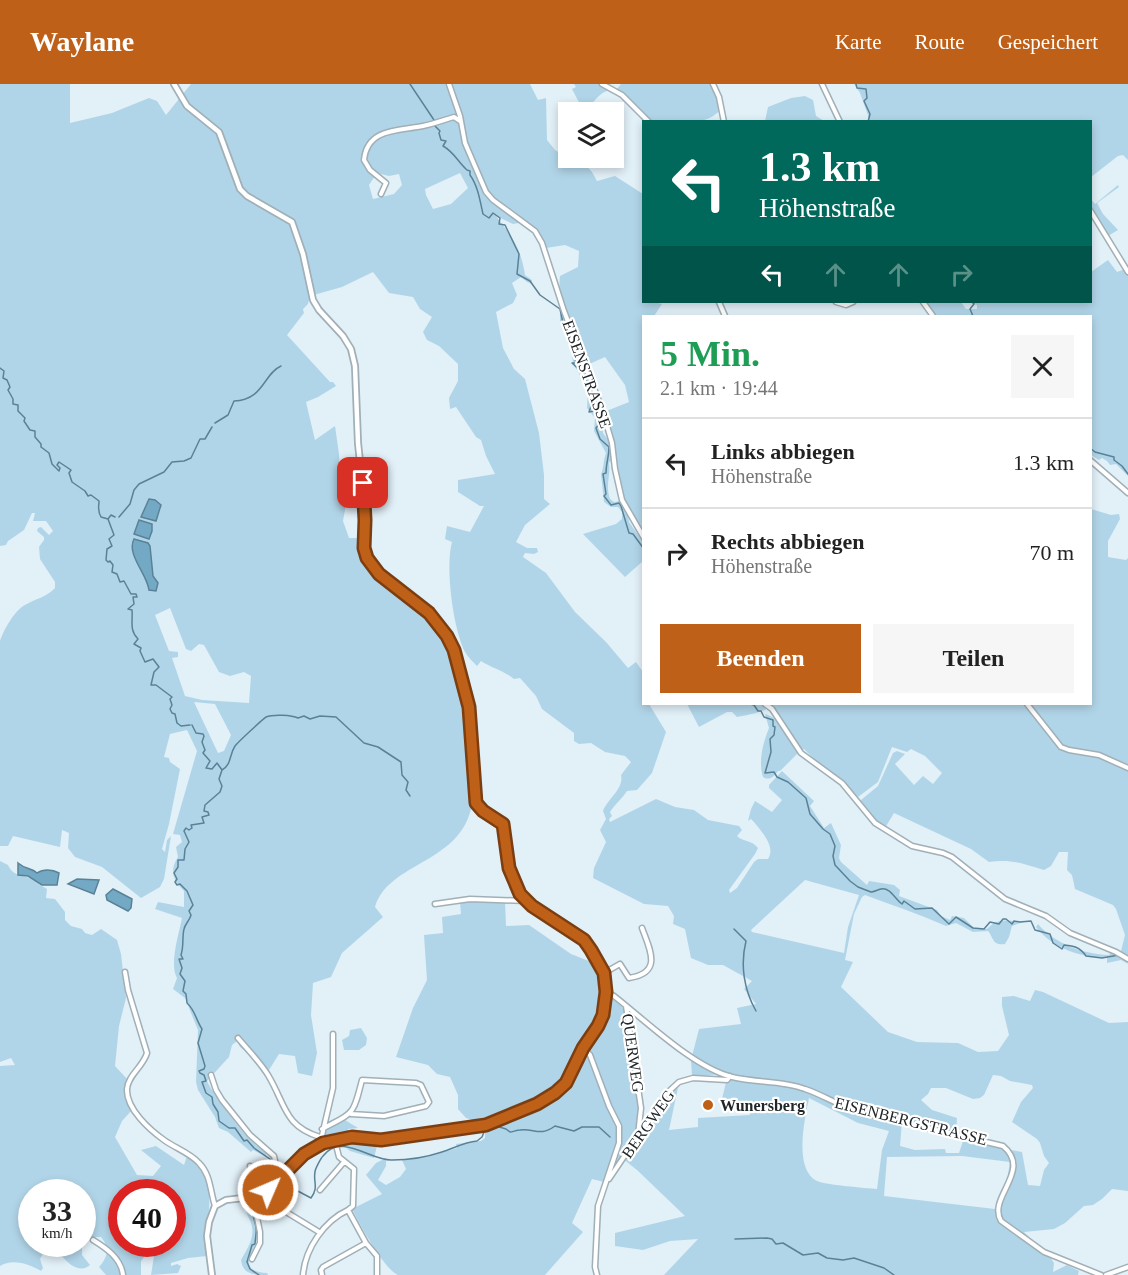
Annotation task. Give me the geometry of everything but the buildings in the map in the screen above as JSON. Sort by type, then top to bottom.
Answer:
[{"type":"street","points":[[174,84],[187,106],[219,132],[240,189],[292,222],[303,254],[313,300],[343,336],[351,349],[355,366],[358,443],[364,500],[365,554],[379,574],[422,607],[447,636],[454,650],[469,707],[476,803],[483,811],[503,824],[509,868],[517,888],[526,901],[584,940],[604,973],[606,992],[603,1015],[598,1026],[583,1048],[572,1074],[561,1089],[529,1108],[497,1121],[381,1140],[352,1137],[336,1143],[320,1144],[304,1154],[261,1198]]},
{"type":"street","name":"EISENSTRASSE","points":[[449,84],[461,121],[466,148],[490,197],[531,227],[538,235],[554,274],[564,311],[603,409],[612,443],[622,500],[642,535]]},
{"type":"street","points":[[602,84],[622,96],[646,120]]},
{"type":"street","points":[[713,84],[719,98],[724,120]]},
{"type":"street","points":[[822,84],[839,120]]},
{"type":"street","points":[[381,194],[386,183],[370,170],[364,160],[368,145],[374,138],[381,134],[424,126],[454,117],[461,121]]},
{"type":"street","points":[[1092,213],[1128,272]]},
{"type":"street","points":[[1092,462],[1128,493]]},
{"type":"street","points":[[766,705],[775,713],[801,753],[842,783],[880,826],[912,846],[948,855],[1005,899],[1049,918],[1072,934],[1124,957]]},
{"type":"street","points":[[1028,705],[1061,747],[1099,755],[1128,768]]},
{"type":"street","points":[[435,904],[470,899],[526,901]]},
{"type":"street","points":[[604,973],[620,964],[629,978],[645,973],[653,957],[642,928]]},
{"type":"street","points":[[125,972],[128,990],[147,1053],[129,1082],[129,1100],[139,1117],[158,1135],[200,1163],[208,1179],[215,1206],[207,1236],[212,1275]]},
{"type":"street","name":"EISENBERGSTRASSE","points":[[606,992],[682,1049],[730,1076],[799,1087],[852,1109],[1001,1145],[1011,1155],[1013,1168],[1009,1185],[999,1205],[998,1214],[1005,1224],[1044,1252],[1101,1275]]},
{"type":"street","name":"QUERWEG","points":[[626,1005],[641,1108],[637,1136]]},
{"type":"street","points":[[320,1144],[333,1088],[333,1034]]},
{"type":"street","points":[[238,1038],[267,1074],[294,1124],[302,1130],[321,1137]]},
{"type":"street","points":[[583,1048],[590,1055],[619,1126],[619,1143],[598,1206],[595,1267],[597,1275]]},
{"type":"street","points":[[211,1075],[222,1100],[250,1135],[274,1156],[277,1181]]},
{"type":"street","name":"BERGWEG","points":[[607,1181],[666,1094],[679,1082],[693,1078],[727,1080],[730,1076]]},
{"type":"street","points":[[322,1129],[351,1114],[356,1106],[362,1080],[418,1083],[425,1091],[428,1104],[384,1116],[351,1114]]},
{"type":"street","points":[[303,1275],[307,1256],[319,1232],[353,1206],[354,1169],[344,1162],[336,1151],[336,1143]]},
{"type":"street","points":[[320,1190],[344,1162]]},
{"type":"street","points":[[250,1166],[264,1204],[257,1204],[255,1208],[260,1225],[260,1240],[252,1259]]},
{"type":"street","points":[[215,1206],[226,1200],[261,1198],[319,1232]]},
{"type":"street","points":[[348,1210],[366,1243],[377,1256],[377,1275]]},
{"type":"street","points":[[96,1242],[107,1249],[117,1260],[123,1275]]},
{"type":"street","points":[[322,1275],[323,1267],[366,1243]]},
{"type":"street","points":[[1106,1275],[1128,1267]]},
{"type":"shaded area","points":[[0,84],[70,84],[70,123],[112,113],[149,98],[157,101],[166,115],[191,84],[530,84],[538,100],[546,98],[547,140],[558,152],[558,168],[588,168],[597,181],[615,176],[642,193],[642,303],[662,304],[655,315],[642,315],[642,535],[623,499],[604,412],[629,402],[625,385],[605,357],[587,365],[561,298],[560,276],[578,267],[579,251],[565,245],[546,248],[539,233],[525,222],[513,224],[496,216],[515,243],[525,275],[532,280],[532,284],[521,277],[512,283],[517,295],[513,303],[496,312],[503,348],[514,369],[525,379],[539,433],[544,475],[544,499],[550,504],[525,525],[516,542],[527,548],[537,548],[538,552],[525,553],[523,557],[546,573],[575,612],[606,642],[628,668],[636,662],[642,671],[642,705],[650,705],[666,732],[652,773],[637,790],[627,791],[610,812],[612,816],[609,819],[610,822],[656,799],[675,807],[694,810],[708,820],[739,826],[742,830],[737,836],[758,848],[729,890],[730,893],[737,888],[754,862],[758,859],[768,859],[770,850],[764,835],[751,819],[748,821],[755,801],[772,812],[782,800],[769,788],[769,785],[782,771],[814,801],[810,806],[824,828],[831,823],[841,845],[839,858],[841,862],[867,885],[869,881],[894,885],[900,890],[899,896],[937,910],[941,916],[950,920],[952,916],[964,918],[974,928],[987,929],[1003,921],[1023,922],[1012,926],[1005,944],[998,944],[988,931],[973,932],[956,923],[946,926],[865,895],[862,897],[854,914],[845,960],[853,962],[841,987],[888,1032],[917,1042],[958,1043],[978,1052],[998,1051],[1009,1035],[1002,997],[1014,996],[1030,1001],[1035,990],[1109,1023],[1128,1022],[1128,1191],[1112,1189],[1102,1199],[1093,1205],[1084,1206],[1065,1223],[1054,1229],[1024,1232],[1038,1246],[1051,1254],[1050,1257],[1054,1263],[1053,1272],[1067,1265],[1079,1271],[1078,1275],[664,1275],[698,1239],[670,1241],[643,1250],[615,1246],[615,1233],[685,1216],[622,1158],[604,1182],[592,1179],[572,1223],[583,1232],[545,1275],[398,1275],[379,1256],[352,1209],[382,1194],[366,1175],[376,1163],[386,1158],[386,1166],[378,1180],[386,1185],[400,1177],[406,1169],[402,1160],[431,1156],[457,1148],[456,1144],[481,1141],[485,1138],[485,1124],[466,1118],[458,1109],[458,1095],[450,1077],[437,1074],[428,1065],[396,1057],[413,1008],[427,980],[424,935],[443,933],[442,917],[461,914],[460,902],[505,901],[506,926],[529,925],[571,954],[599,965],[607,993],[624,1009],[638,1095],[638,1118],[644,1124],[655,1105],[679,1083],[669,1130],[698,1127],[698,1118],[750,1115],[748,1103],[722,1099],[728,1074],[692,1076],[691,1060],[699,1029],[741,1024],[737,1008],[756,1004],[744,989],[752,981],[723,965],[708,965],[691,958],[685,929],[673,924],[674,916],[668,906],[644,904],[593,878],[594,868],[606,842],[600,830],[606,819],[603,811],[620,785],[621,775],[631,762],[625,756],[605,752],[591,743],[579,744],[574,741],[574,733],[542,709],[536,696],[520,678],[514,679],[481,661],[477,666],[465,652],[457,628],[451,597],[449,566],[452,542],[445,539],[447,526],[470,532],[484,506],[480,506],[458,492],[458,480],[495,474],[481,440],[476,437],[456,407],[450,409],[449,398],[458,381],[458,364],[439,346],[427,340],[423,332],[432,317],[420,309],[413,297],[389,293],[373,272],[342,287],[310,296],[308,304],[303,309],[304,313],[287,335],[336,386],[306,402],[315,440],[335,426],[340,481],[350,482],[343,521],[349,538],[356,538],[362,542],[366,560],[377,575],[427,615],[443,635],[458,667],[466,701],[472,804],[466,824],[455,839],[441,851],[395,880],[383,892],[375,907],[383,917],[342,953],[331,977],[313,983],[311,1015],[317,1053],[312,1076],[298,1073],[295,1056],[279,1054],[269,1070],[240,1047],[237,1041],[232,1045],[229,1057],[207,1081],[243,1132],[266,1152],[266,1157],[253,1150],[251,1152],[228,1132],[219,1128],[215,1117],[198,1090],[196,1082],[198,1030],[185,998],[173,989],[177,978],[174,957],[182,918],[155,909],[158,902],[184,907],[184,891],[177,883],[173,871],[178,857],[176,847],[182,842],[180,835],[173,834],[197,751],[187,730],[170,734],[164,757],[169,758],[170,762],[180,769],[162,849],[165,852],[167,840],[171,836],[164,879],[160,887],[141,898],[102,867],[75,857],[68,848],[69,833],[62,830],[60,847],[13,836],[8,846],[0,846],[0,641],[17,611],[55,588],[55,582],[40,559],[39,547],[44,537],[37,531],[38,528],[41,527],[49,535],[53,531],[46,521],[33,521],[35,513],[32,513],[24,530],[6,545],[0,546]],"holes":[[[377,173],[389,176],[399,174],[402,185],[394,194],[373,199],[369,185]],[[460,173],[468,188],[451,204],[433,209],[425,189]],[[149,499],[161,508],[156,521],[141,517]],[[170,608],[186,649],[191,651],[199,644],[204,645],[219,672],[230,676],[244,672],[251,676],[249,703],[202,700],[185,696],[172,658],[178,657],[178,652],[169,651],[155,615]],[[194,702],[215,704],[231,735],[224,751],[218,753]],[[805,880],[859,895],[848,927],[844,953],[752,932],[751,930]],[[993,1075],[1032,1085],[1033,1088],[1021,1102],[1012,1122],[1037,1139],[1049,1163],[1044,1170],[1040,1186],[1028,1185],[1022,1152],[1011,1150],[998,1142],[965,1135],[959,1153],[946,1153],[945,1149],[915,1150],[900,1146],[902,1121],[956,1133],[957,1118],[932,1110],[921,1100],[931,1088],[946,1088],[973,1099],[980,1098],[984,1095]],[[809,1098],[858,1123],[889,1131],[882,1150],[877,1189],[817,1181],[805,1166],[803,1155],[803,1130]],[[962,1156],[1010,1162],[1007,1180],[995,1209],[884,1196],[887,1157]]]},
{"type":"shaded area","points":[[574,84],[605,84],[610,90],[594,102],[579,102],[572,89],[576,87]]},
{"type":"shaded area","points":[[621,84],[712,84],[721,109],[703,120],[649,120],[616,90]]},
{"type":"shaded area","points":[[854,84],[1128,84],[1128,160],[1123,155],[1118,156],[1092,176],[1092,120],[870,120],[860,93]]},
{"type":"shaded area","points":[[805,96],[813,100],[816,116],[822,120],[765,120],[768,107],[791,98]]},
{"type":"shaded area","points":[[1118,185],[1119,187],[1097,203],[1103,214],[1118,230],[1108,236],[1092,210],[1092,200],[1095,204]]},
{"type":"shaded area","points":[[1108,260],[1117,272],[1125,269],[1128,274],[1128,476],[1116,464],[1110,465],[1102,458],[1099,460],[1092,456],[1092,315],[933,315],[925,303],[962,303],[966,309],[977,309],[977,305],[972,303],[1092,303],[1092,271]]},
{"type":"shaded area","points":[[560,314],[562,314],[575,348],[578,364],[582,367],[596,397],[603,433],[612,445],[608,484],[610,499],[614,502],[620,501],[628,515],[629,522],[642,541],[642,562],[625,577],[583,534],[616,524],[622,519],[622,512],[618,507],[611,507],[604,502],[601,474],[606,453],[594,431],[595,418],[587,408],[588,390],[573,364],[572,350],[560,322]]},
{"type":"shaded area","points":[[149,499],[161,505],[156,521],[141,517]]},
{"type":"shaded area","points":[[1092,509],[1111,515],[1119,514],[1120,519],[1108,541],[1108,557],[1126,560],[1128,558],[1128,958],[1121,951],[1125,935],[1116,909],[1113,905],[1075,889],[1072,875],[1067,870],[1068,852],[1059,852],[1051,866],[1044,870],[1016,862],[989,862],[971,849],[894,813],[885,828],[876,821],[860,803],[878,786],[893,753],[897,751],[905,754],[895,764],[914,785],[923,776],[933,784],[942,773],[925,756],[911,749],[907,752],[892,747],[878,782],[858,797],[804,749],[801,751],[768,705],[1092,705]]},
{"type":"shaded area","points":[[139,520],[152,524],[149,539],[134,534]]},
{"type":"shaded area","points":[[134,539],[148,543],[150,546],[153,576],[158,583],[156,591],[149,590],[135,558],[132,545]]},
{"type":"shaded area","points":[[688,705],[760,705],[766,709],[737,717],[732,712],[727,712],[699,727]]},
{"type":"shaded area","points":[[765,714],[780,724],[799,752],[780,771],[767,779],[763,777],[761,765],[763,746],[769,728]]},
{"type":"shaded area","points":[[0,861],[8,865],[14,873],[32,879],[47,889],[46,898],[55,899],[65,912],[65,920],[71,926],[92,935],[101,929],[117,940],[121,954],[126,998],[119,1026],[115,1066],[128,1080],[126,1089],[132,1110],[122,1121],[115,1137],[137,1175],[153,1176],[161,1166],[141,1150],[156,1146],[184,1165],[187,1156],[199,1167],[209,1190],[207,1256],[171,1263],[171,1266],[177,1264],[181,1266],[178,1273],[151,1275],[154,1257],[186,1257],[186,1179],[108,1179],[108,1257],[144,1257],[141,1261],[141,1275],[106,1275],[99,1267],[107,1252],[104,1241],[101,1237],[96,1237],[96,1179],[18,1179],[18,1257],[41,1257],[43,1268],[41,1271],[32,1266],[10,1262],[0,1266],[0,1066],[15,1065],[11,1058],[0,1062]]},
{"type":"shaded area","points":[[18,863],[37,873],[48,870],[59,873],[57,885],[42,885],[28,876],[18,875]]},
{"type":"shaded area","points":[[77,879],[99,880],[94,894],[68,884]]},
{"type":"shaded area","points":[[113,889],[132,899],[131,908],[128,911],[107,900],[106,895]]},
{"type":"shaded area","points":[[1038,924],[1053,937],[1070,947],[1109,955],[1111,951],[1128,964],[1121,960],[1107,963],[1107,958],[1078,954],[1059,946],[1050,941],[1036,927]]},
{"type":"shaded area","points":[[361,1028],[367,1038],[366,1045],[359,1050],[344,1050],[342,1040],[349,1036],[350,1030]]},
{"type":"shaded area","points":[[345,1120],[358,1128],[348,1129],[349,1133],[338,1138],[324,1139],[322,1136],[325,1130]]},
{"type":"shaded area","points":[[357,1142],[361,1145],[367,1142],[378,1142],[374,1158],[350,1151],[344,1146],[347,1143]]},
{"type":"shaded area","points":[[259,1199],[263,1202],[251,1205],[258,1233],[249,1264],[251,1268],[268,1275],[247,1271],[241,1260],[250,1243],[252,1233],[245,1204],[249,1200]]},
{"type":"shaded area","points":[[63,1257],[84,1257],[90,1265],[85,1268],[76,1268]]},
{"type":"waterway","points":[[410,84],[434,120]]},
{"type":"waterway","points":[[856,84],[857,88],[866,89],[867,98],[864,101],[870,114],[868,120]]},
{"type":"waterway","points":[[435,126],[440,131],[441,140],[446,141],[443,146],[470,171],[483,214],[489,218],[493,213],[500,218],[499,224],[505,225],[519,254],[517,274],[530,281],[540,295],[560,309],[576,363],[572,363],[584,374],[594,398],[589,412],[594,411],[598,414],[597,421],[600,423],[596,428],[600,439],[609,447],[606,473],[603,474],[606,494],[604,496],[611,505],[619,503],[629,533],[633,534],[642,546]]},
{"type":"waterway","points":[[973,303],[970,309],[973,315]]},
{"type":"waterway","points":[[215,423],[228,415],[234,401],[244,400],[257,392],[270,375],[281,366]]},
{"type":"waterway","points":[[0,368],[4,371],[3,378],[7,380],[10,387],[8,390],[13,404],[18,405],[18,411],[25,418],[24,421],[30,430],[35,431],[35,437],[41,447],[49,453],[52,464],[59,471],[60,468],[57,465],[59,462],[71,470],[69,473],[72,482],[88,496],[91,495],[99,501],[100,515],[108,519],[114,535],[109,539],[112,546],[107,549],[106,560],[113,565],[112,572],[117,574],[120,582],[124,581],[131,594],[136,594],[137,597],[133,597],[134,604],[128,609],[132,610],[132,629],[138,639],[134,644],[141,648],[145,662],[153,659],[159,667],[154,672],[151,685],[156,685],[172,697],[170,709],[175,714],[177,723],[181,726],[190,725]]},
{"type":"waterway","points":[[119,517],[130,504],[134,490],[139,484],[164,472],[172,462],[191,458],[200,439],[205,439],[212,427]]},
{"type":"waterway","points":[[1092,450],[1114,457],[1114,460],[1128,474]]},
{"type":"waterway","points":[[108,519],[111,515],[115,517]]},
{"type":"waterway","points":[[754,705],[764,717],[773,720],[775,727],[774,735],[770,739],[771,752],[765,773],[774,772],[777,777],[788,782],[806,798],[810,814],[830,834],[835,846],[833,856],[835,865],[858,887],[871,892],[887,890],[902,904],[904,901],[915,909],[932,908],[949,924],[956,917],[973,928],[984,929],[990,922],[999,924],[1003,919],[1012,924],[1014,921],[1031,921],[1035,930],[1050,934],[1053,943],[1062,949],[1064,945],[1071,946],[1079,949],[1086,956],[1102,958],[1119,955]]},
{"type":"waterway","points":[[222,770],[227,765],[235,746],[266,717],[273,715],[298,718],[304,716],[310,719],[320,716],[336,717],[364,743],[378,747],[401,762],[402,775],[408,782],[406,790],[410,796]]},
{"type":"waterway","points":[[192,725],[196,733],[204,736],[202,742],[205,750],[203,753],[210,761],[206,768],[212,769],[217,763],[222,770],[219,779],[222,786],[220,792],[205,805],[204,811],[209,815],[202,817],[204,823],[191,825],[192,828],[189,830],[186,828],[184,831],[189,842],[185,849],[184,860],[178,860],[178,867],[174,873],[177,879],[175,882],[187,891],[193,905],[189,911],[190,919],[183,932],[181,955],[183,959],[179,959],[182,968],[180,974],[185,981],[183,991],[202,1029],[198,1043],[205,1066],[199,1071],[204,1075],[206,1081],[202,1082],[206,1093],[212,1097],[219,1121],[229,1128],[235,1128],[244,1141],[247,1140],[270,1159],[274,1181]]},
{"type":"waterway","points":[[734,929],[746,941],[743,959],[744,977],[756,1011]]},
{"type":"waterway","points":[[276,1184],[291,1183],[294,1189],[311,1198],[315,1191],[315,1172],[318,1164],[330,1149],[338,1147],[356,1149],[384,1159],[398,1160],[430,1155],[477,1141],[484,1132],[496,1126],[510,1132],[519,1130],[541,1132],[555,1126],[574,1131],[582,1127],[599,1127],[610,1137]]},
{"type":"waterway","points":[[259,1275],[250,1269],[247,1262],[252,1245],[255,1244],[256,1233],[251,1201],[264,1196],[275,1185]]},
{"type":"waterway","points":[[735,1239],[772,1239],[776,1244],[783,1243],[803,1255],[818,1253],[827,1258],[843,1260],[854,1258],[884,1268],[894,1275]]},
{"type":"place","name":"Wunersberg","points":[[708,1105]]},
{"type":"route","points":[[268,1190],[299,1158],[323,1143],[352,1137],[381,1140],[486,1125],[537,1104],[561,1089],[566,1083],[586,1042],[603,1015],[606,992],[604,973],[597,960],[584,940],[526,901],[517,888],[509,868],[503,824],[479,808],[474,799],[471,719],[454,650],[447,636],[429,613],[389,583],[370,564],[364,548],[363,483]]}]
